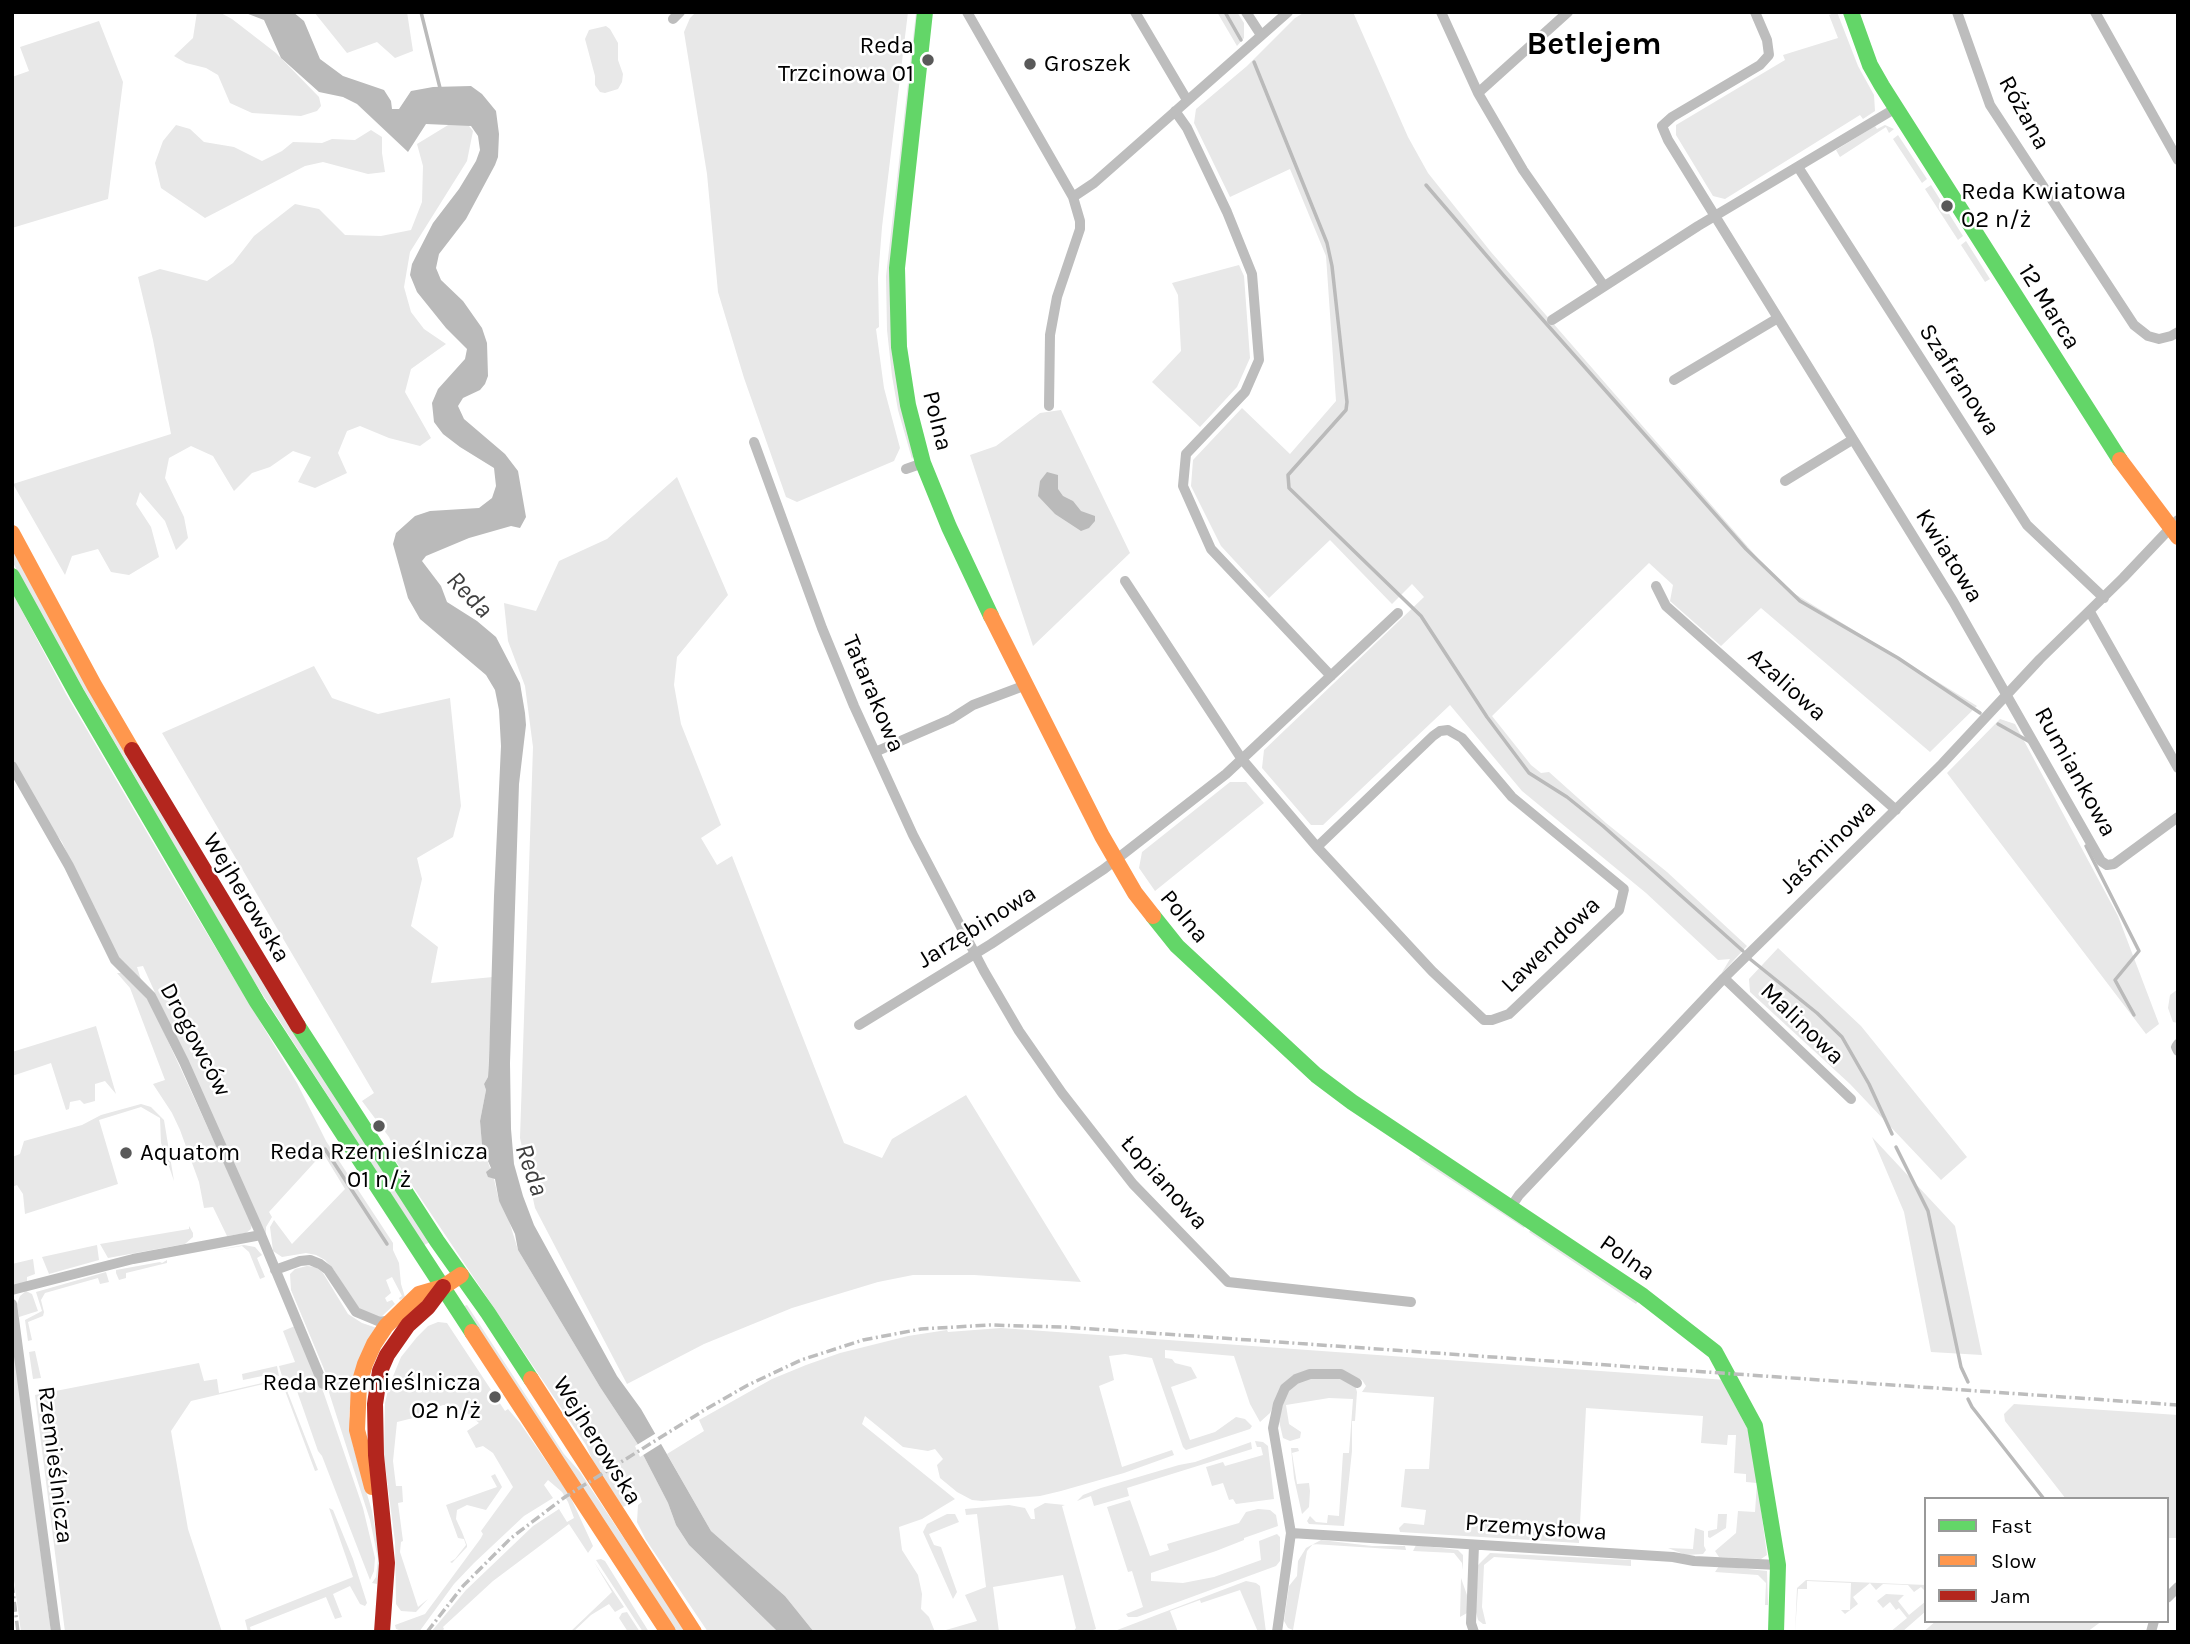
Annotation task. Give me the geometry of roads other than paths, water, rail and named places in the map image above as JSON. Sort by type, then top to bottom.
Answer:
[{"type":"street","name":"Polna","points":[[925,12],[899,242],[897,308],[902,373],[911,420],[923,463],[976,587],[1115,861],[1139,899],[1183,953],[1308,1068],[1352,1102],[1643,1296],[1715,1352],[1755,1426],[1778,1565],[1776,1632]]},
{"type":"street","points":[[967,12],[1073,197],[1080,220],[1080,229],[1057,297],[1050,335],[1049,406]]},
{"type":"street","points":[[1135,12],[1187,100]]},
{"type":"street","points":[[1247,12],[1261,36]]},
{"type":"street","points":[[1073,197],[1094,183],[1288,12]]},
{"type":"street","points":[[1441,12],[1478,93],[1523,170],[1604,286]]},
{"type":"street","points":[[1478,93],[1568,12]]},
{"type":"street","name":"Kwiatowa","points":[[1755,12],[1767,40],[1769,55],[1760,65],[1672,117],[1662,126],[1852,440],[1954,601],[2008,695]]},
{"type":"street","name":"Różana","points":[[1957,12],[1990,105],[2134,325],[2148,336],[2160,339],[2171,337],[2178,332]]},
{"type":"street","points":[[2095,12],[2178,160]]},
{"type":"street","name":"12 Marca","points":[[1855,13],[1870,65],[2131,477],[2141,502],[2173,530],[2178,551]]},
{"type":"street","points":[[1552,320],[1715,216],[1896,108]]},
{"type":"street","points":[[1175,111],[1187,128],[1227,212],[1252,274],[1259,360],[1245,392],[1186,454],[1183,486],[1212,549],[1331,676]]},
{"type":"street","name":"Szafranowa","points":[[1798,167],[2026,525],[2104,598]]},
{"type":"street","points":[[1674,380],[1778,318]]},
{"type":"street","points":[[1785,481],[1852,440]]},
{"type":"street","name":"Tatarakowa","points":[[754,442],[822,628],[874,752],[913,835],[975,954]]},
{"type":"street","points":[[906,469],[923,463]]},
{"type":"street","name":"Jaśminowa","points":[[1511,1207],[1519,1195],[1724,978],[1896,810],[2040,659],[2173,530]]},
{"type":"street","name":"Wejherowska","points":[[12,533],[94,685],[231,918],[356,1118],[694,1632]]},
{"type":"street","name":"Wejherowska","points":[[12,576],[77,694],[257,1002],[668,1632]]},
{"type":"street","name":"Lawendowa","points":[[1125,581],[1241,758],[1317,847],[1432,971],[1484,1020],[1509,1014],[1619,910],[1624,895],[1624,889],[1512,797],[1462,738],[1448,730],[1433,736],[1317,847]]},
{"type":"street","name":"Azaliowa","points":[[1656,586],[1666,606],[1896,810]]},
{"type":"street","points":[[2090,612],[2178,768]]},
{"type":"street","name":"Jarzębinowa","points":[[859,1025],[975,954],[1115,861],[1226,774],[1398,613]]},
{"type":"street","points":[[874,752],[951,719],[973,705],[1026,685]]},
{"type":"street","name":"Rumiankowa","points":[[2008,695],[2101,861],[2107,865],[2114,864],[2178,817]]},
{"type":"street","name":"Drogowców","points":[[12,766],[69,866],[115,960],[151,996],[184,1062],[261,1235]]},
{"type":"street","name":"Łopianowa","points":[[975,954],[1019,1031],[1119,1167],[1228,1282],[1411,1302]]},
{"type":"street","name":"Malinowa","points":[[1724,978],[1851,1100]]},
{"type":"street","points":[[2178,1045],[2178,1051]]},
{"type":"street","points":[[12,1290],[133,1259],[261,1235],[323,1384]]},
{"type":"street","points":[[275,1270],[300,1261],[310,1260],[320,1264],[328,1270],[356,1312],[380,1322],[392,1320]]},
{"type":"street","points":[[381,1516],[360,1449],[356,1407],[365,1364],[374,1344],[392,1320],[419,1294],[443,1287],[461,1275]]},
{"type":"street","points":[[382,1632],[387,1563],[374,1432],[374,1404],[380,1371],[387,1355],[403,1332],[443,1287]]},
{"type":"street","name":"Rzemieślnicza","points":[[12,1304],[56,1632]]},
{"type":"street","points":[[1277,1632],[1291,1533],[1273,1428],[1285,1388],[1296,1379],[1324,1373],[1341,1374],[1357,1383]]},
{"type":"street","name":"Przemysłowa","points":[[1291,1533],[1778,1565]]},
{"type":"street","points":[[1474,1632],[1471,1620],[1475,1545]]},
{"type":"waterway","points":[[421,12],[440,88]]},
{"type":"waterway","points":[[1225,12],[1241,40]]},
{"type":"waterway","points":[[1254,62],[1327,243],[1347,402],[1346,410],[1288,475],[1289,488],[1421,616],[1487,717],[1529,773],[1567,797],[1603,826],[1743,951]]},
{"type":"waterway","points":[[1426,185],[1746,549],[1800,601],[1898,658],[1980,713]]},
{"type":"waterway","points":[[1998,724],[2030,742]]},
{"type":"waterway","points":[[2086,846],[2139,951],[2115,980],[2134,1015]]},
{"type":"waterway","points":[[1750,959],[1817,1013],[1842,1037],[1869,1084],[1892,1134]]},
{"type":"waterway","points":[[1896,1147],[1928,1211],[1961,1367],[1968,1382]]},
{"type":"waterway","points":[[325,1149],[387,1244]]},
{"type":"waterway","points":[[1968,1399],[2042,1497]]},
{"type":"railway","points":[[427,1632],[463,1586],[511,1538],[565,1497],[706,1409],[801,1360],[863,1340],[921,1329],[990,1325],[1064,1327],[2178,1405]]},
{"type":"railway","points":[[12,1583],[18,1632]]},
{"type":"place","name":"Reda Trzcinowa 01","points":[[928,60]]},
{"type":"place","name":"Groszek","points":[[1030,64]]},
{"type":"place","name":"Reda Kwiatowa 02 n/ż","points":[[1947,206]]},
{"type":"place","name":"Reda Rzemieślnicza 01 n/ż","points":[[379,1126]]},
{"type":"place","name":"Aquatom","points":[[126,1153]]},
{"type":"place","name":"Reda Rzemieślnicza 02 n/ż","points":[[495,1397]]},
{"type":"district","name":"Betlejem","points":[[1594,45]]},
{"type":"water label","name":"Reda","points":[[469,595]]},
{"type":"water label","name":"Reda","points":[[531,1170]]}]
